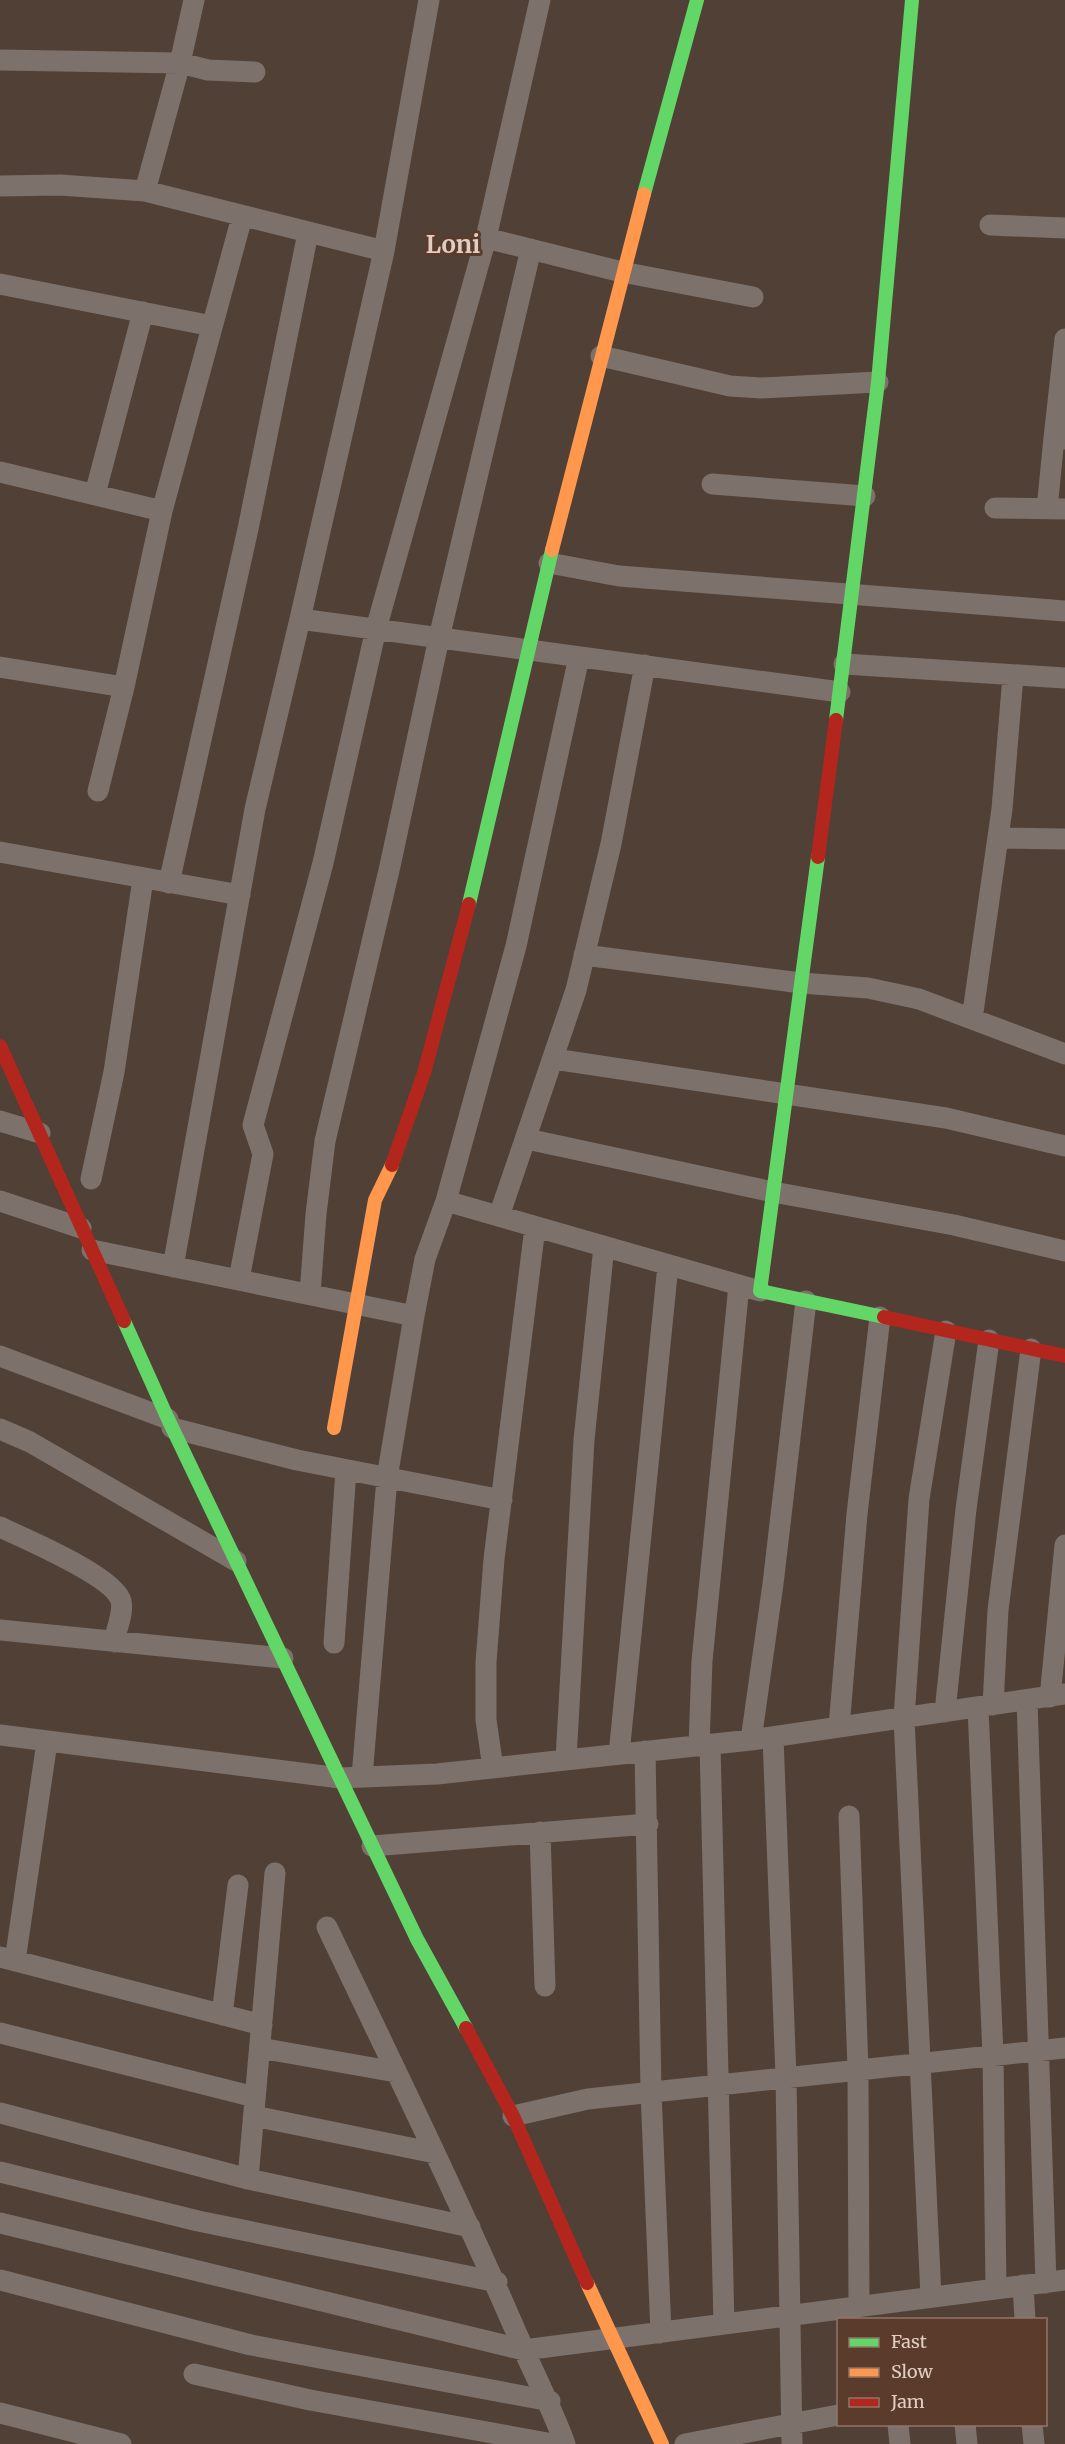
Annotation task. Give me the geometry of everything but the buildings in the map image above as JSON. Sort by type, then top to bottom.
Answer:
[{"type":"street","points":[[145,191],[180,63],[194,0]]},
{"type":"street","points":[[173,1267],[255,809],[384,251],[429,0]]},
{"type":"street","points":[[239,1280],[262,1154],[253,1125],[323,863],[376,628],[486,238],[540,0]]},
{"type":"street","points":[[334,1428],[375,1200],[392,1170],[404,1141],[446,999],[549,563],[622,272],[697,0]]},
{"type":"street","points":[[760,1291],[865,496],[878,382],[912,0]]},
{"type":"street","points":[[0,60],[180,63],[207,70],[255,72]]},
{"type":"street","points":[[0,186],[60,185],[145,191],[242,218],[384,251]]},
{"type":"street","points":[[98,790],[124,687],[162,511],[242,218]]},
{"type":"street","points":[[990,225],[1065,228]]},
{"type":"street","points":[[169,883],[248,529],[308,233]]},
{"type":"street","points":[[486,238],[622,272],[753,297]]},
{"type":"street","points":[[310,1294],[316,1214],[326,1141],[390,866],[439,638],[531,249]]},
{"type":"street","points":[[0,284],[213,326]]},
{"type":"street","points":[[95,494],[143,312]]},
{"type":"street","points":[[995,508],[1056,509],[1065,339]]},
{"type":"street","points":[[601,356],[730,386],[761,388],[878,382]]},
{"type":"street","points":[[0,472],[162,511]]},
{"type":"street","points":[[712,484],[865,496]]},
{"type":"street","points":[[549,563],[619,576],[1065,610]]},
{"type":"street","points":[[300,619],[840,692]]},
{"type":"street","points":[[362,1777],[387,1478],[425,1258],[446,1201],[516,946],[579,657]]},
{"type":"street","points":[[844,664],[1065,678]]},
{"type":"street","points":[[499,1216],[554,1059],[584,955],[611,844],[645,666]]},
{"type":"street","points":[[0,667],[124,687]]},
{"type":"street","points":[[972,1019],[998,838],[1013,676]]},
{"type":"street","points":[[998,838],[1065,839]]},
{"type":"street","points":[[0,852],[240,895]]},
{"type":"street","points":[[92,1179],[114,1072],[144,879]]},
{"type":"street","points":[[584,955],[801,983],[868,988],[919,999],[1065,1054]]},
{"type":"street","points":[[0,1046],[170,1424],[417,1940],[513,2116],[612,2339],[662,2444]]},
{"type":"street","points":[[554,1059],[786,1096],[946,1118],[1065,1146]]},
{"type":"street","points":[[0,1121],[40,1133]]},
{"type":"street","points":[[527,1139],[773,1192],[954,1225],[1065,1251]]},
{"type":"street","points":[[0,1201],[81,1228]]},
{"type":"street","points":[[446,1201],[760,1291],[1065,1356]]},
{"type":"street","points":[[493,1768],[486,1720],[486,1662],[502,1500],[535,1227]]},
{"type":"street","points":[[566,1759],[584,1440],[604,1246]]},
{"type":"street","points":[[92,1250],[414,1316]]},
{"type":"street","points":[[619,1754],[668,1265]]},
{"type":"street","points":[[724,2324],[720,2085],[702,1661],[739,1285]]},
{"type":"street","points":[[751,1740],[773,1584],[806,1301]]},
{"type":"street","points":[[839,1727],[857,1514],[880,1317]]},
{"type":"street","points":[[931,2297],[904,1718],[919,1499],[946,1331]]},
{"type":"street","points":[[945,1712],[966,1509],[989,1340]]},
{"type":"street","points":[[996,2289],[986,1706],[1031,1349]]},
{"type":"street","points":[[0,1356],[170,1424],[346,1470],[502,1500]]},
{"type":"street","points":[[0,1430],[30,1442],[236,1561]]},
{"type":"street","points":[[334,1643],[346,1470]]},
{"type":"street","points":[[0,1527],[75,1564],[115,1589],[122,1602],[114,1642]]},
{"type":"street","points":[[0,1736],[340,1778],[437,1774],[751,1740],[1058,1696],[1065,1545]]},
{"type":"street","points":[[0,1630],[283,1658]]},
{"type":"street","points":[[0,2223],[524,2350],[859,2307],[886,2312],[931,2297],[1055,2281],[1038,2050],[1027,1700]]},
{"type":"street","points":[[773,1737],[786,2077],[792,2434]]},
{"type":"street","points":[[47,1742],[8,1959],[262,2025]]},
{"type":"street","points":[[645,1751],[651,2092],[661,2333]]},
{"type":"street","points":[[849,1816],[858,2069],[859,2307]]},
{"type":"street","points":[[372,1845],[648,1824]]},
{"type":"street","points":[[540,1832],[545,1986]]},
{"type":"street","points":[[248,2179],[275,1873]]},
{"type":"street","points":[[222,2015],[238,1885]]},
{"type":"street","points":[[327,1928],[497,2282],[524,2350],[550,2401],[565,2444]]},
{"type":"street","points":[[0,2033],[254,2107],[435,2153]]},
{"type":"street","points":[[260,2048],[396,2072]]},
{"type":"street","points":[[513,2116],[588,2099],[1065,2048]]},
{"type":"street","points":[[0,2113],[248,2179],[470,2227]]},
{"type":"street","points":[[0,2172],[198,2221],[497,2282]]},
{"type":"street","points":[[0,2280],[251,2345],[550,2401]]},
{"type":"street","points":[[1023,2285],[1025,2318]]},
{"type":"street","points":[[194,2374],[310,2400],[554,2444]]},
{"type":"street","points":[[0,2413],[121,2444]]},
{"type":"street","points":[[685,2444],[792,2434],[837,2415]]},
{"type":"street","points":[[898,2426],[900,2444]]},
{"type":"street","points":[[965,2426],[967,2444]]},
{"type":"street","points":[[1032,2426],[1034,2444]]},
{"type":"traffic: fast","points":[[644,194],[697,0]]},
{"type":"traffic: fast","points":[[836,720],[878,382],[912,0]]},
{"type":"traffic: fast","points":[[469,904],[552,550]]},
{"type":"traffic: fast","points":[[818,857],[760,1291],[884,1317]]},
{"type":"traffic: fast","points":[[124,1321],[168,1419],[417,1939],[466,2028]]},
{"type":"traffic: slow","points":[[552,550],[644,194]]},
{"type":"traffic: slow","points":[[334,1428],[375,1200],[392,1165]]},
{"type":"traffic: slow","points":[[587,2283],[662,2444]]},
{"type":"traffic: jam","points":[[818,857],[836,720]]},
{"type":"traffic: jam","points":[[392,1165],[424,1073],[469,904]]},
{"type":"traffic: jam","points":[[0,1046],[124,1321]]},
{"type":"traffic: jam","points":[[884,1317],[1065,1356]]},
{"type":"traffic: jam","points":[[466,2028],[513,2116],[587,2283]]},
{"type":"district","name":"Loni","points":[[453,244]]}]
